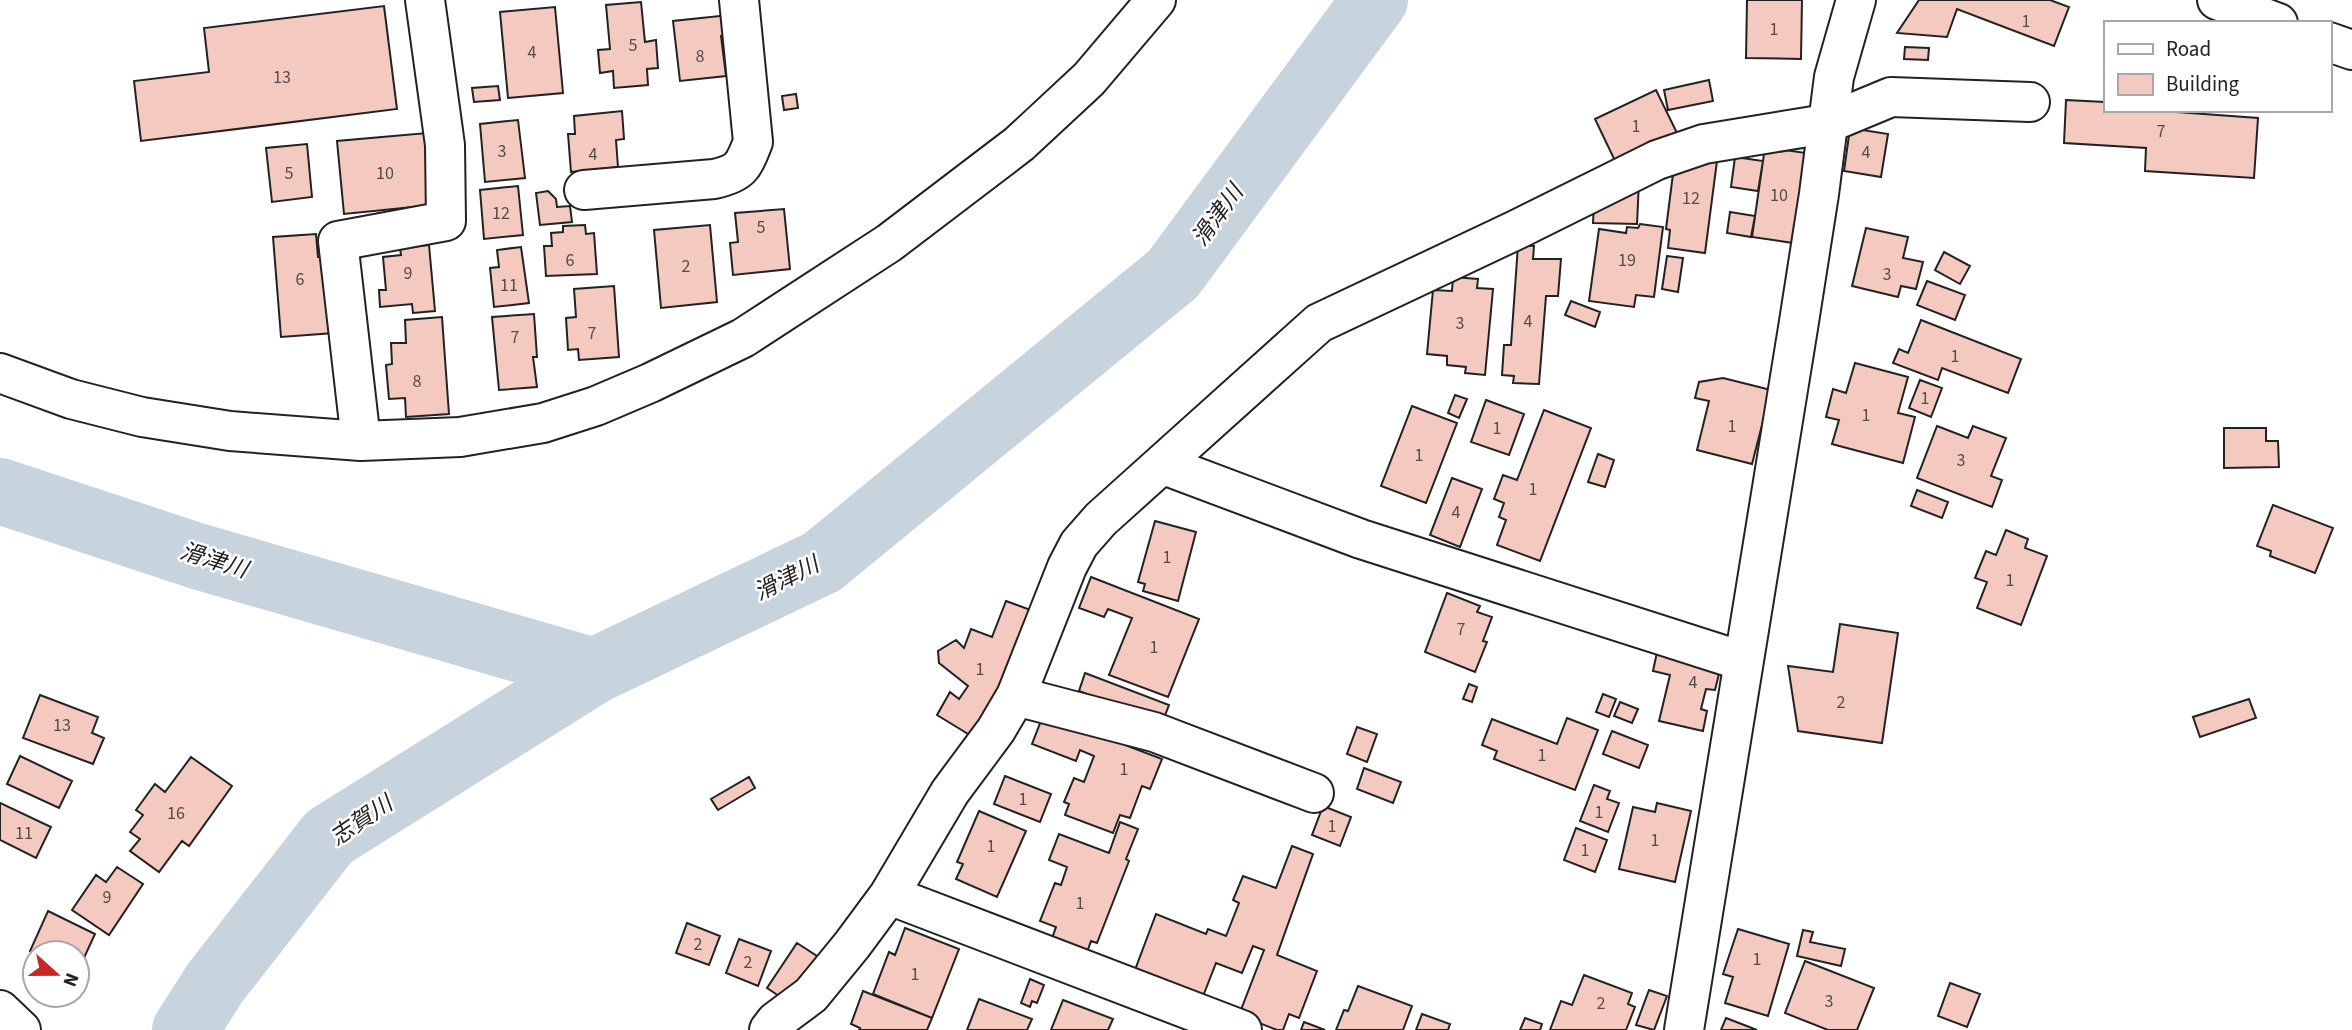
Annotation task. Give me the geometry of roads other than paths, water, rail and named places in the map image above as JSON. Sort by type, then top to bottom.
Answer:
[{"type":"street","points":[[362,441],[338,241],[446,221],[445,145],[425,0]]},
{"type":"street","points":[[584,190],[714,179],[734,175],[744,164],[753,142],[739,0]]},
{"type":"street","points":[[0,373],[71,400],[142,416],[230,431],[362,441],[460,437],[543,423],[618,397],[743,338],[889,243],[1018,144],[1089,79],[1156,0]]},
{"type":"street","points":[[1684,1030],[1817,207],[1826,124],[1834,77],[1856,0]]},
{"type":"street","points":[[2217,0],[2273,21]]},
{"type":"street","points":[[2331,43],[2352,50]]},
{"type":"street","points":[[769,1030],[776,1021],[811,995],[852,945],[889,895],[950,792],[996,730],[1016,696],[1079,544],[1101,519],[1319,323],[1657,160],[1704,144],[1826,124],[1891,97],[2030,102]]},
{"type":"street","points":[[1164,465],[1361,539],[1742,661]]},
{"type":"street","points":[[1016,696],[1154,732],[1314,793]]},
{"type":"street","points":[[889,895],[1242,1030]]},
{"type":"street","points":[[0,1010],[21,1030]]},
{"type":"waterway","name":"滑津川","points":[[185,1030],[215,983],[329,837],[594,671],[822,562],[1173,274],[1375,0]]},
{"type":"waterway","name":"滑津川","points":[[0,491],[197,556],[594,671]]},
{"type":"water label","name":"志賀川","points":[[361,820]]}]
